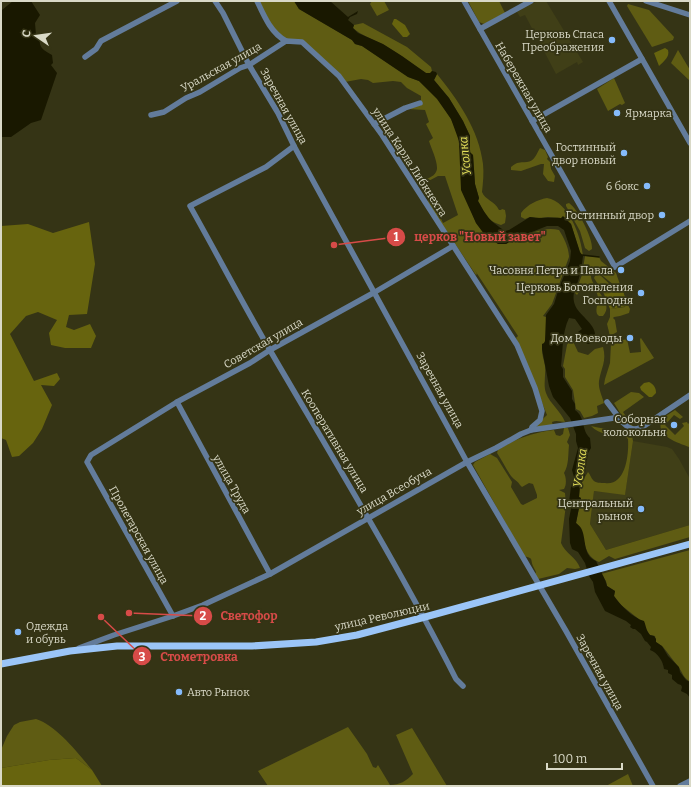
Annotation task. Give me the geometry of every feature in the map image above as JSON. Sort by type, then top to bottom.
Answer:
[{"type":"main road","name":"улица Революции","points":[[70,651],[109,647],[252,646],[316,642],[357,635],[690,544]]},
{"type":"main road","name":"улица Всеобуча","points":[[1,664],[70,651]]},
{"type":"street","points":[[85,57],[96,49],[101,42],[177,1]]},
{"type":"street","name":"Заречная улица","points":[[215,1],[223,13],[249,65],[278,113],[294,146],[467,462],[538,586],[566,631],[653,786]]},
{"type":"street","points":[[257,1],[270,26],[281,38],[286,41]]},
{"type":"street","name":"Набережная улица","points":[[464,1],[615,267],[690,222]]},
{"type":"street","points":[[480,29],[531,1]]},
{"type":"street","points":[[609,1],[690,143]]},
{"type":"street","points":[[646,1],[690,15]]},
{"type":"street","name":"Уральская улица","points":[[151,115],[164,112],[240,68],[249,65],[286,41]]},
{"type":"street","name":"улица Карла Либкнехта","points":[[286,41],[302,42],[339,76],[374,124],[517,345],[537,392],[542,411],[540,420],[530,430]]},
{"type":"street","points":[[532,121],[642,59]]},
{"type":"street","points":[[374,124],[405,108],[420,103]]},
{"type":"street","name":"Кооперативная улица","points":[[294,146],[266,166],[190,206],[270,350],[369,518],[425,617],[456,679],[463,686]]},
{"type":"street","name":"Советская улица","points":[[87,462],[91,455],[176,402],[250,363],[270,350],[375,292],[453,246]]},
{"type":"street","name":"улица Всеобуча","points":[[70,651],[203,605],[270,574],[467,462],[530,430],[614,418],[620,420],[629,428],[638,429],[690,395]]},
{"type":"street","name":"улица Труда","points":[[176,402],[270,574]]},
{"type":"street","points":[[607,402],[620,420]]},
{"type":"street","name":"Пролетарская улица","points":[[87,462],[173,616]]},
{"type":"street","points":[[107,637],[109,647]]},
{"type":"street","points":[[680,786],[690,781]]},
{"type":"shaded area","points":[[258,1],[294,1],[299,9],[352,40],[355,44],[362,46],[408,77],[419,81],[439,100],[457,132],[470,208],[476,223],[485,235],[506,244],[511,241],[512,243],[528,234],[541,230],[559,230],[566,243],[569,257],[552,304],[543,316],[546,317],[547,329],[546,339],[542,350],[545,366],[546,393],[565,422],[554,421],[552,422],[553,426],[532,429],[547,415],[516,338],[518,336],[474,269],[477,274],[476,275],[427,202],[429,199],[438,212],[443,223],[458,215],[445,176],[438,176],[421,185],[419,182],[429,178],[436,172],[437,169],[436,161],[429,141],[433,138],[426,124],[429,122],[425,110],[408,109],[421,104],[421,96],[407,88],[401,82],[393,81],[373,83],[368,80],[361,79],[345,82],[303,42],[287,40],[274,29]]},
{"type":"shaded area","points":[[372,1],[384,1],[389,10],[377,16],[370,4]]},
{"type":"shaded area","points":[[468,1],[499,1],[505,13],[484,24],[479,22]]},
{"type":"shaded area","points":[[537,1],[546,1],[583,62],[578,65],[577,62],[556,74],[525,15],[520,17],[517,12]]},
{"type":"shaded area","points":[[628,4],[649,10],[674,37],[673,40],[652,47],[627,6]]},
{"type":"shaded area","points":[[394,19],[405,25],[410,34],[407,37],[403,37],[392,24]]},
{"type":"shaded area","points":[[363,23],[407,47],[431,67],[431,73],[426,73],[389,48],[353,28],[354,25]]},
{"type":"shaded area","points":[[665,48],[668,50],[668,55],[659,66],[654,53]]},
{"type":"shaded area","points":[[678,50],[690,70],[690,81],[671,63]]},
{"type":"shaded area","points":[[437,74],[460,105],[472,127],[481,151],[483,164],[482,192],[483,195],[499,210],[505,210],[505,223],[501,225],[489,219],[478,201],[479,198],[475,184],[473,155],[470,153],[470,136],[449,98],[434,80]]},
{"type":"shaded area","points":[[614,78],[625,103],[622,105],[620,104],[608,111],[597,89]]},
{"type":"shaded area","points":[[540,148],[545,150],[548,157],[547,159],[550,162],[551,169],[555,176],[554,182],[548,181],[543,174],[544,164],[521,171],[511,170],[511,167],[517,163],[532,161]]},
{"type":"shaded area","points":[[547,198],[562,206],[568,213],[577,230],[583,256],[580,253],[571,224],[561,218],[530,217],[525,219],[521,217],[521,213],[530,205],[536,201]]},
{"type":"shaded area","points":[[569,203],[577,211],[588,231],[592,244],[592,249],[589,251],[585,248],[580,231],[566,206],[566,204]]},
{"type":"shaded area","points":[[89,222],[95,264],[87,314],[69,315],[66,327],[74,330],[90,324],[96,336],[91,348],[65,348],[51,345],[49,333],[57,320],[38,312],[26,316],[10,334],[34,381],[57,373],[60,379],[54,386],[41,385],[52,405],[42,429],[33,443],[19,456],[12,457],[6,440],[1,438],[1,226],[28,224],[53,233]]},
{"type":"shaded area","points":[[585,256],[599,257],[601,261],[616,273],[622,290],[598,272],[594,271],[591,274],[591,279],[606,305],[606,311],[603,316],[599,316],[597,314],[596,310],[598,297],[597,292],[592,287],[586,287],[577,295],[575,293],[582,275]]},
{"type":"shaded area","points":[[596,274],[600,275],[618,292],[604,294],[594,278]]},
{"type":"shaded area","points":[[623,291],[627,306],[610,309],[604,294]]},
{"type":"shaded area","points":[[627,303],[630,309],[629,313],[613,318],[615,320],[617,332],[610,336],[607,324],[610,317],[610,309],[625,307]]},
{"type":"shaded area","points":[[571,337],[578,352],[588,355],[595,349],[603,347],[604,352],[604,360],[599,384],[604,403],[597,406],[598,413],[584,418],[580,411],[576,409],[573,390],[565,377],[565,369],[563,366],[567,345]]},
{"type":"shaded area","points":[[641,338],[654,358],[604,385],[610,363],[611,343],[627,339],[630,353],[641,352]]},
{"type":"shaded area","points":[[649,382],[654,386],[656,391],[652,397],[649,397],[641,390],[640,387],[644,383]]},
{"type":"shaded area","points":[[631,392],[639,393],[644,397],[623,412],[634,428],[625,421],[614,403]]},
{"type":"shaded area","points":[[675,410],[683,417],[680,419],[674,415],[665,425],[675,435],[684,426],[682,423],[687,422],[688,424],[690,422],[689,447],[664,435],[661,430],[660,426],[662,420]]},
{"type":"shaded area","points":[[591,426],[624,432],[632,436],[633,441],[625,495],[594,491],[590,524],[606,550],[690,525],[690,537],[615,559],[609,556],[599,562],[593,559],[587,550],[580,528],[576,523],[581,498],[579,497],[580,485],[588,472],[592,479],[597,482],[612,483],[618,480],[625,468],[627,460],[628,439],[626,437],[602,433]]},
{"type":"shaded area","points":[[564,428],[568,428],[570,435],[567,442],[569,445],[568,463],[564,473],[566,485],[564,489],[559,490],[565,493],[566,505],[561,543],[580,568],[567,568],[559,574],[538,579],[531,559],[524,556],[473,465],[475,462],[490,454],[497,458],[512,482],[511,487],[523,505],[537,498],[533,484],[529,483],[522,487],[509,473],[497,453],[498,450],[518,439],[539,432],[554,430],[556,435],[560,436],[563,434]]},
{"type":"shaded area","name":"Центральный рынок","points":[[633,441],[667,447],[672,449],[679,459],[690,479],[690,525],[606,550],[590,524],[594,491],[625,494]]},
{"type":"shaded area","points":[[690,550],[690,682],[663,647],[656,642],[655,636],[650,635],[645,628],[645,624],[621,605],[614,596],[615,591],[607,586],[606,581],[601,574]]},
{"type":"shaded area","points":[[36,719],[44,722],[59,734],[74,748],[92,770],[76,758],[49,760],[1,768],[1,750],[14,725],[20,722]]},
{"type":"shaded area","points":[[348,727],[367,754],[373,767],[376,768],[378,765],[390,785],[403,782],[413,774],[396,735],[412,728],[447,786],[268,786],[258,771]]},
{"type":"shaded area","points":[[76,758],[92,770],[102,786],[1,786],[1,768],[49,760]]},
{"type":"shaded area","points":[[628,774],[633,786],[606,786]]},
{"type":"water","points":[[13,1],[31,1],[40,15],[35,23],[36,35],[40,38],[41,47],[52,55],[53,63],[51,65],[57,73],[41,120],[31,123],[11,137],[1,137],[1,14],[2,10]]},
{"type":"water","name":"Усолка","points":[[294,1],[330,1],[348,17],[358,11],[357,14],[350,17],[348,20],[354,25],[353,28],[358,33],[383,44],[426,73],[430,73],[432,71],[436,72],[437,74],[434,80],[449,98],[470,136],[470,152],[473,155],[475,184],[479,198],[478,201],[486,215],[495,224],[505,231],[530,217],[561,218],[563,216],[571,224],[580,252],[583,256],[580,275],[574,291],[574,301],[577,310],[590,323],[595,333],[594,339],[590,344],[586,343],[582,340],[578,332],[582,329],[575,319],[569,318],[563,341],[561,366],[563,369],[563,377],[572,391],[572,399],[575,404],[575,410],[581,417],[585,431],[590,438],[591,448],[588,453],[584,479],[580,485],[579,497],[581,498],[576,523],[581,527],[589,555],[596,561],[607,586],[615,591],[614,596],[627,611],[644,621],[650,635],[654,636],[656,642],[662,646],[668,656],[679,667],[680,672],[686,680],[690,682],[690,698],[687,694],[681,691],[681,685],[672,679],[672,675],[668,673],[668,670],[664,669],[660,658],[650,650],[651,647],[641,634],[630,627],[631,625],[626,621],[605,611],[595,592],[593,582],[589,576],[585,563],[578,552],[572,549],[570,543],[569,519],[572,504],[569,502],[574,477],[572,470],[578,448],[576,434],[570,418],[553,397],[549,386],[542,349],[542,344],[545,341],[546,315],[554,304],[570,261],[571,251],[564,230],[558,226],[547,226],[514,239],[506,244],[498,244],[485,235],[476,223],[461,190],[459,141],[451,119],[437,99],[419,81],[408,77],[362,46],[355,44],[352,40],[299,9]]},
{"type":"waterway","points":[[582,255],[599,257]]},
{"type":"place","name":"Церковь Спаса Преображения","points":[[612,40]]},
{"type":"place","name":"Ярмарка","points":[[617,113]]},
{"type":"place","name":"Гостинный двор новый","points":[[624,153]]},
{"type":"place","name":"6 бокс","points":[[647,186]]},
{"type":"place","name":"Гостинный двор","points":[[662,215]]},
{"type":"place","name":"церков \"Новый завет\"","points":[[334,245]]},
{"type":"place","name":"Часовня Петра и Павла","points":[[621,270]]},
{"type":"place","name":"Церковь Богоявления Господня","points":[[641,293]]},
{"type":"place","name":"Дом Воеводы","points":[[630,338]]},
{"type":"place","name":"Соборная колокольня","points":[[674,425]]},
{"type":"place","name":"Центральный рынок","points":[[641,509]]},
{"type":"place","name":"Светофор","points":[[129,613]]},
{"type":"place","name":"Стометровка","points":[[101,617]]},
{"type":"place","name":"Одежда и обувь","points":[[18,632]]},
{"type":"place","name":"Авто Рынок","points":[[179,692]]}]
